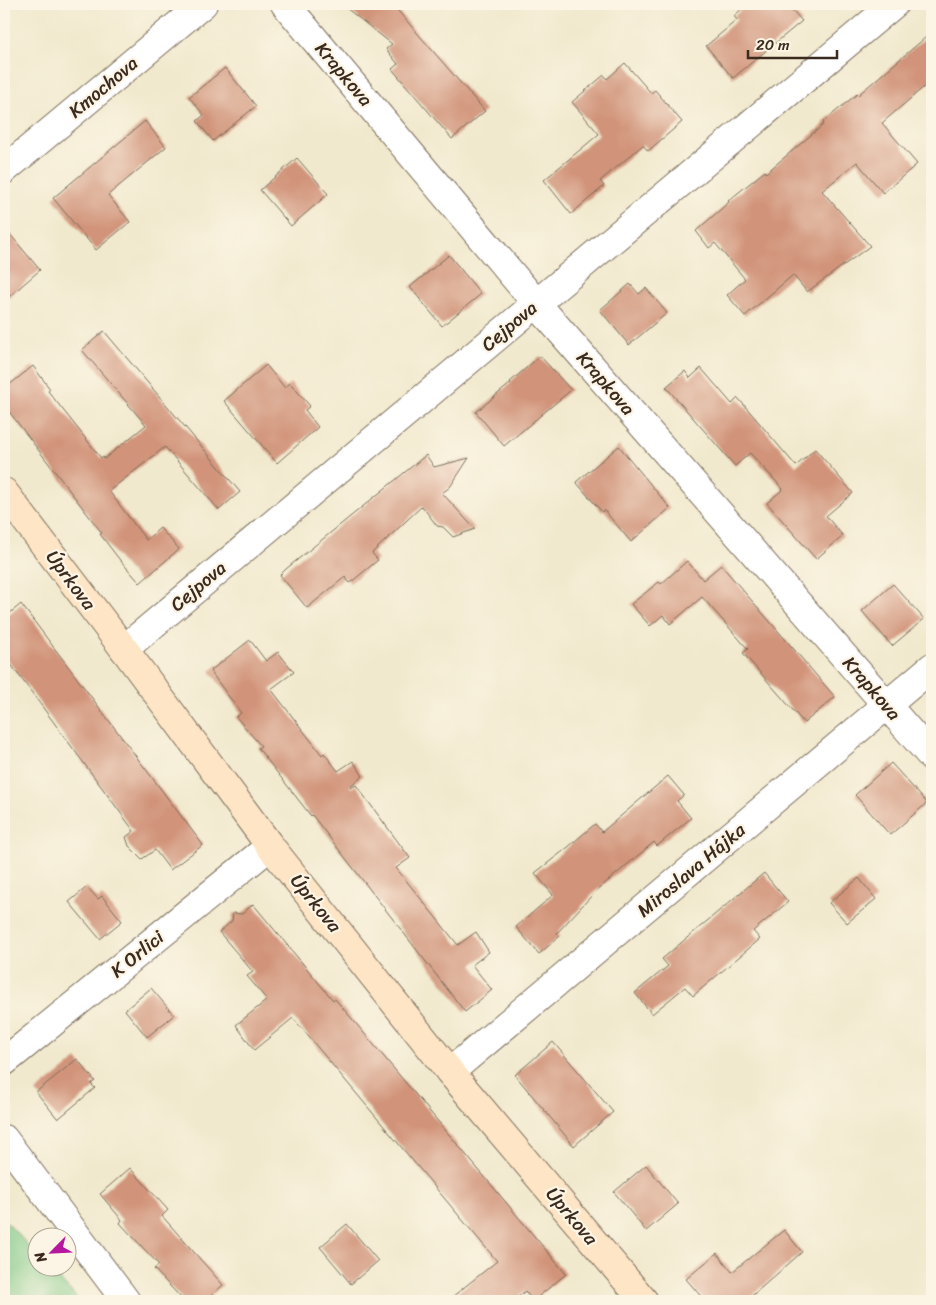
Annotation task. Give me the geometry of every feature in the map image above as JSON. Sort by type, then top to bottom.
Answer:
[{"type":"street","name":"Kmochova","points":[[4,170],[203,4]]},
{"type":"street","name":"Krapkova","points":[[285,4],[536,303],[932,757]]},
{"type":"street","name":"Cejpova","points":[[124,649],[894,4]]},
{"type":"street","name":"Úprkova","points":[[4,492],[124,649],[270,846],[450,1072],[644,1301]]},
{"type":"street","name":"Miroslava Hájka","points":[[450,1072],[932,667]]},
{"type":"street","name":"K Orlici","points":[[4,1062],[270,846]]},
{"type":"street","points":[[4,1139],[126,1301]]},
{"type":"green space","points":[[4,1219],[28,1245],[28,1278],[58,1278],[80,1301],[4,1301]]},
{"type":"building","points":[[341,4],[392,4],[485,111],[452,139],[392,69],[398,64],[386,49],[392,44]]},
{"type":"building","points":[[747,4],[787,4],[802,21],[733,78],[706,46],[737,20],[734,16]]},
{"type":"building","points":[[932,32],[932,80],[882,123],[917,164],[883,193],[857,162],[822,191],[870,246],[807,292],[793,275],[745,316],[727,295],[745,279],[715,243],[709,248],[696,231],[728,201],[765,171],[766,173],[824,124],[823,122]]},
{"type":"building","points":[[625,63],[651,93],[655,90],[682,122],[648,151],[643,145],[600,181],[604,186],[571,214],[544,180],[599,134],[572,102],[604,75],[607,79]]},
{"type":"building","points":[[225,68],[256,106],[213,141],[197,121],[204,115],[189,97]]},
{"type":"building","points":[[145,121],[166,147],[108,195],[130,222],[96,250],[53,198]]},
{"type":"building","points":[[297,158],[328,194],[291,226],[260,190]]},
{"type":"building","points":[[4,227],[40,270],[4,301]]},
{"type":"building","points":[[449,255],[481,294],[442,326],[410,287]]},
{"type":"building","points":[[630,284],[639,294],[646,288],[667,313],[629,345],[600,310]]},
{"type":"building","points":[[104,331],[240,492],[219,510],[165,447],[109,491],[146,540],[160,528],[179,549],[140,583],[119,559],[100,534],[102,533],[4,405],[4,389],[33,366],[50,389],[48,391],[101,458],[103,457],[104,459],[146,425],[82,350]]},
{"type":"building","points":[[540,356],[571,390],[504,446],[476,412]]},
{"type":"building","points":[[266,365],[285,388],[290,383],[310,406],[305,410],[318,427],[277,463],[224,401]]},
{"type":"building","points":[[701,368],[732,404],[738,398],[796,466],[815,449],[853,493],[826,516],[843,536],[816,559],[767,503],[783,489],[750,453],[735,466],[666,387],[685,371],[690,378]]},
{"type":"building","points":[[619,446],[670,508],[631,542],[604,510],[602,512],[576,482]]},
{"type":"building","points":[[426,455],[434,467],[469,458],[450,487],[442,493],[475,529],[453,537],[443,527],[437,526],[422,506],[372,553],[378,560],[350,583],[345,577],[307,608],[280,575]]},
{"type":"building","points":[[687,561],[703,580],[721,565],[835,697],[804,723],[743,653],[748,649],[702,597],[670,624],[663,615],[650,626],[631,604],[659,582],[661,584]]},
{"type":"building","points":[[893,584],[924,619],[892,646],[862,611]]},
{"type":"building","points":[[21,604],[203,845],[170,870],[155,850],[142,859],[129,846],[126,837],[134,831],[4,655],[4,618]]},
{"type":"building","points":[[250,640],[266,661],[278,652],[294,672],[271,689],[322,755],[324,753],[338,771],[353,761],[363,776],[350,786],[351,788],[356,785],[410,858],[396,868],[458,945],[476,932],[489,952],[472,965],[492,990],[465,1012],[258,748],[261,746],[236,717],[241,713],[210,671]]},
{"type":"building","points":[[891,763],[927,803],[890,835],[855,795]]},
{"type":"building","points":[[668,776],[684,795],[677,801],[691,818],[657,846],[654,842],[595,892],[557,933],[560,936],[539,954],[516,927],[553,895],[535,873],[595,824],[602,832]]},
{"type":"building","points":[[764,873],[788,902],[753,931],[760,939],[693,996],[685,987],[652,1014],[635,993],[668,966],[662,959]]},
{"type":"building","points":[[859,878],[876,899],[847,923],[829,903]]},
{"type":"building","points":[[87,887],[98,899],[102,896],[122,921],[100,939],[69,902]]},
{"type":"building","points":[[253,904],[566,1274],[533,1301],[525,1291],[514,1301],[447,1301],[497,1261],[293,1018],[254,1050],[236,1025],[267,1000],[247,976],[253,972],[219,932],[232,921],[233,913],[242,914]]},
{"type":"building","points":[[151,988],[174,1015],[147,1037],[125,1010]]},
{"type":"building","points":[[553,1042],[613,1112],[574,1146],[515,1075]]},
{"type":"building","points":[[77,1059],[95,1081],[91,1084],[95,1088],[58,1119],[36,1092]]},
{"type":"building","points":[[646,1165],[678,1204],[646,1231],[614,1192]]},
{"type":"building","points":[[130,1168],[168,1210],[162,1216],[223,1285],[205,1301],[184,1301],[154,1269],[159,1265],[120,1223],[122,1220],[100,1194]]},
{"type":"building","points":[[347,1224],[378,1261],[351,1284],[320,1247]]},
{"type":"building","points":[[784,1230],[802,1252],[746,1301],[705,1301],[686,1279],[717,1253],[732,1272]]}]
